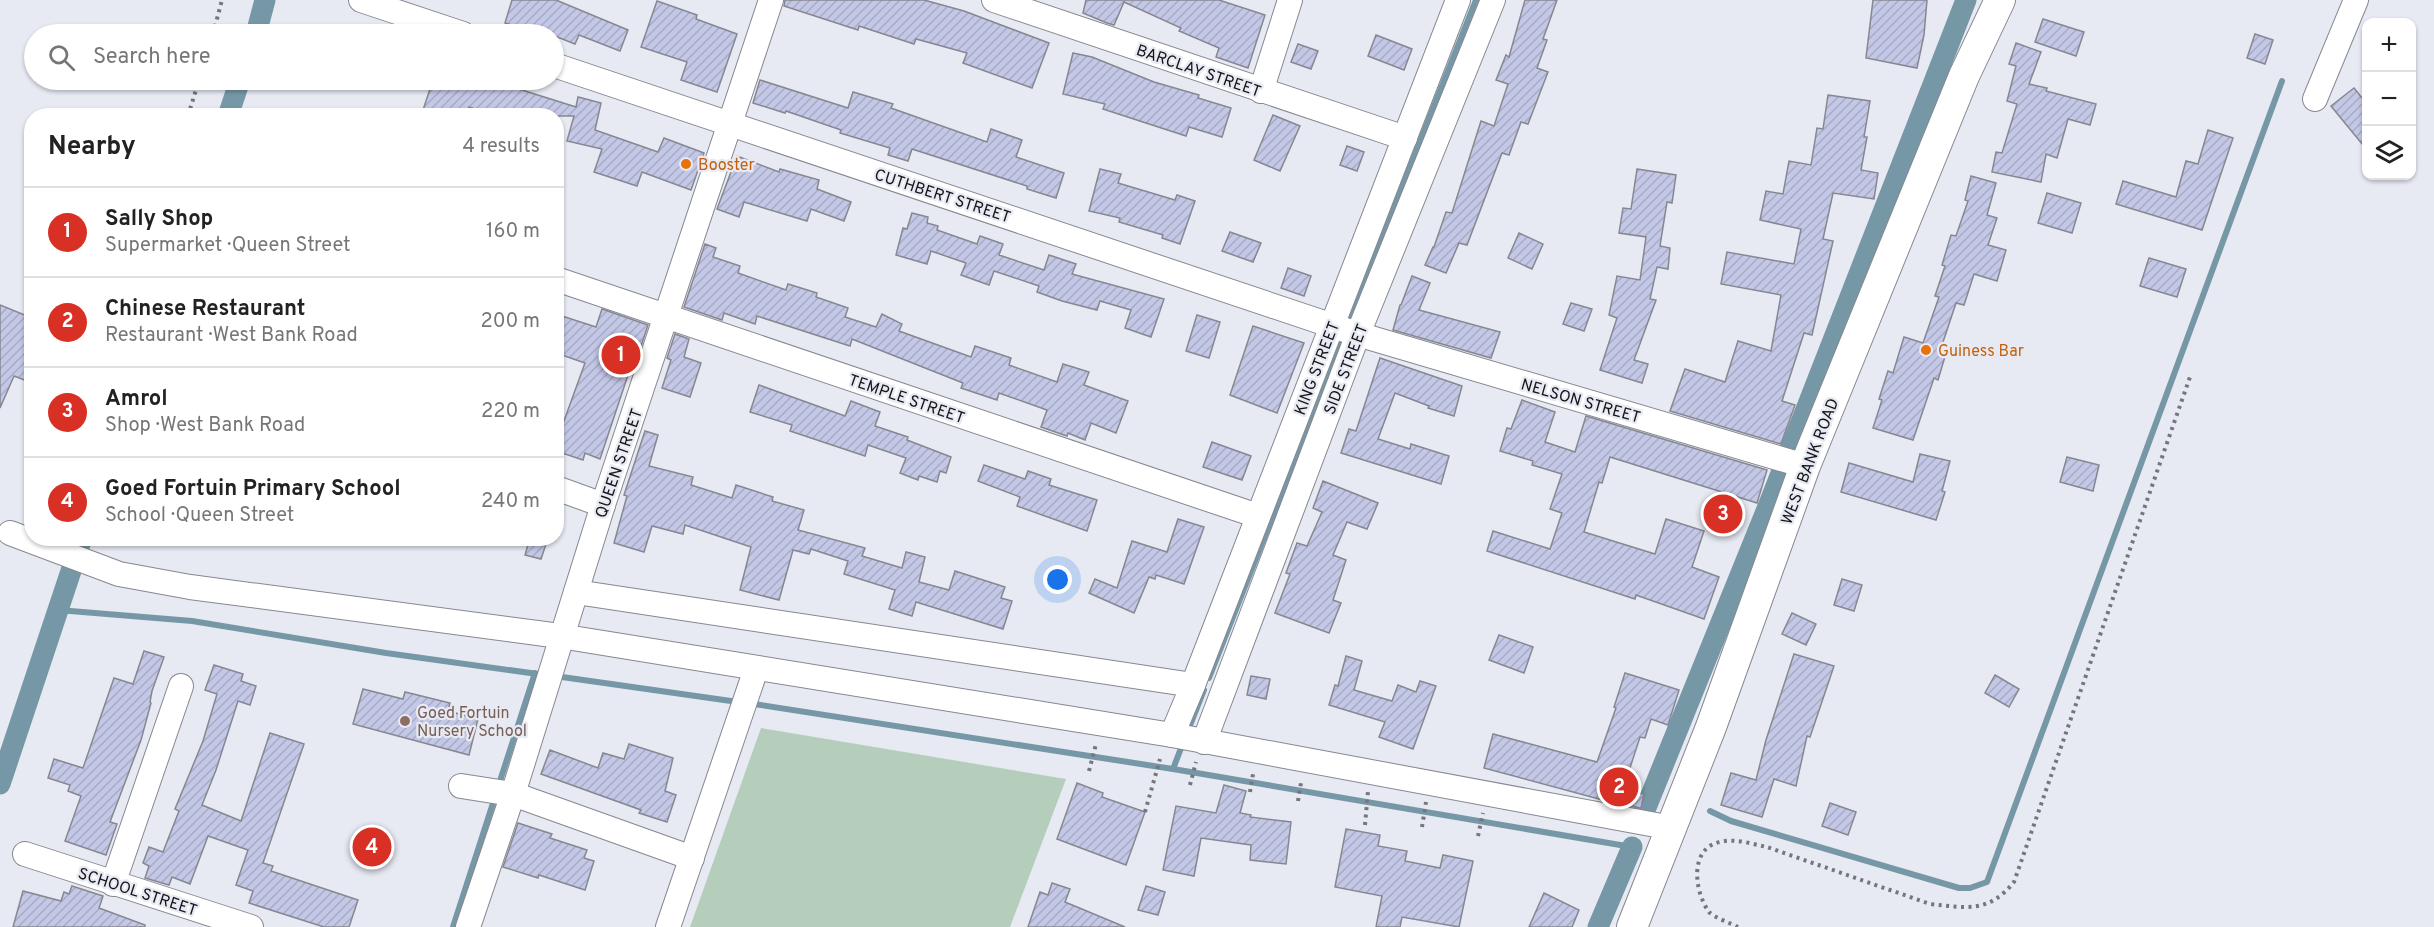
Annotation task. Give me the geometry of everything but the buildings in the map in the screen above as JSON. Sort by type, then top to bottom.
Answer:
[{"type":"main road","name":"WEST BANK ROAD","points":[[1632,927],[1711,727],[1805,466],[1964,76],[2000,0]]},
{"type":"street","points":[[362,0],[433,24]]},
{"type":"street","name":"QUEEN STREET","points":[[468,927],[490,790],[544,691],[603,505],[771,0]]},
{"type":"street","name":"BARCLAY STREET","points":[[994,0],[1405,138]]},
{"type":"street","points":[[1261,91],[1290,0]]},
{"type":"street","name":"KING STREET","points":[[1172,735],[1258,516],[1345,330],[1405,138],[1458,0]]},
{"type":"street","name":"SIDE STREET","points":[[1200,752],[1345,330],[1493,0]]},
{"type":"street","points":[[2315,99],[2356,0]]},
{"type":"street","name":"CUTHBERT STREET","points":[[564,68],[1345,330]]},
{"type":"street","name":"TEMPLE STREET","points":[[564,282],[1258,516]]},
{"type":"street","name":"NELSON STREET","points":[[1345,330],[1805,466]]},
{"type":"street","points":[[564,491],[603,505]]},
{"type":"street","points":[[10,532],[24,537]]},
{"type":"street","points":[[46,546],[119,574],[170,584],[560,636],[1172,735],[1200,752],[1370,773],[1672,828]]},
{"type":"street","points":[[576,592],[1193,685]]},
{"type":"street","points":[[668,927],[756,669]]},
{"type":"street","points":[[113,884],[181,686]]},
{"type":"street","points":[[490,790],[692,858]]},
{"type":"street","name":"SCHOOL STREET","points":[[26,854],[251,927]]},
{"type":"path","points":[[216,24],[222,0]]},
{"type":"path","points":[[190,108],[196,90]]},
{"type":"path","points":[[1738,927],[1710,913],[1698,885],[1698,859],[1705,849],[1720,842],[1742,842],[1767,847],[1930,904],[1958,907],[1986,905],[2003,896],[2014,882],[2190,377]]},
{"type":"path","points":[[1089,771],[1096,743]]},
{"type":"path","points":[[1190,785],[1200,752]]},
{"type":"path","points":[[1145,812],[1160,759]]},
{"type":"path","points":[[1365,825],[1370,773]]},
{"type":"path","points":[[1250,792],[1252,774]]},
{"type":"path","points":[[1298,801],[1300,783]]},
{"type":"green space","points":[[761,728],[1066,779],[1010,927],[690,927]]},
{"type":"waterway","points":[[259,24],[265,0]]},
{"type":"waterway","points":[[1347,326],[1476,0]]},
{"type":"waterway","points":[[1645,810],[1771,499],[1966,0]]},
{"type":"waterway","points":[[1710,811],[1731,821],[1959,888],[1970,888],[1987,882],[2282,81]]},
{"type":"waterway","points":[[231,108],[237,90]]},
{"type":"waterway","points":[[1209,678],[1344,335]]},
{"type":"waterway","points":[[0,784],[79,546]]},
{"type":"waterway","points":[[58,610],[192,621],[386,653],[545,675]]},
{"type":"waterway","points":[[498,787],[535,673]]},
{"type":"waterway","points":[[555,676],[738,702]]},
{"type":"waterway","points":[[1187,733],[1204,690]]},
{"type":"waterway","points":[[748,703],[1173,769],[1632,847]]},
{"type":"waterway","points":[[1173,769],[1183,743]]},
{"type":"waterway","points":[[453,927],[495,797]]},
{"type":"waterway","points":[[1598,927],[1632,847]]},
{"type":"place","name":"Booster","points":[[686,164]]},
{"type":"place","name":"Guiness Bar","points":[[1926,350]]},
{"type":"place","name":"Sally Shop","points":[[621,355]]},
{"type":"place","name":"Amrol","points":[[1723,514]]},
{"type":"place","name":"Goed Fortuin Nursery School","points":[[405,721]]},
{"type":"place","name":"Chinese Restaurant","points":[[1619,787]]},
{"type":"place","name":"Goed Fortuin Primary School","points":[[372,847]]}]
